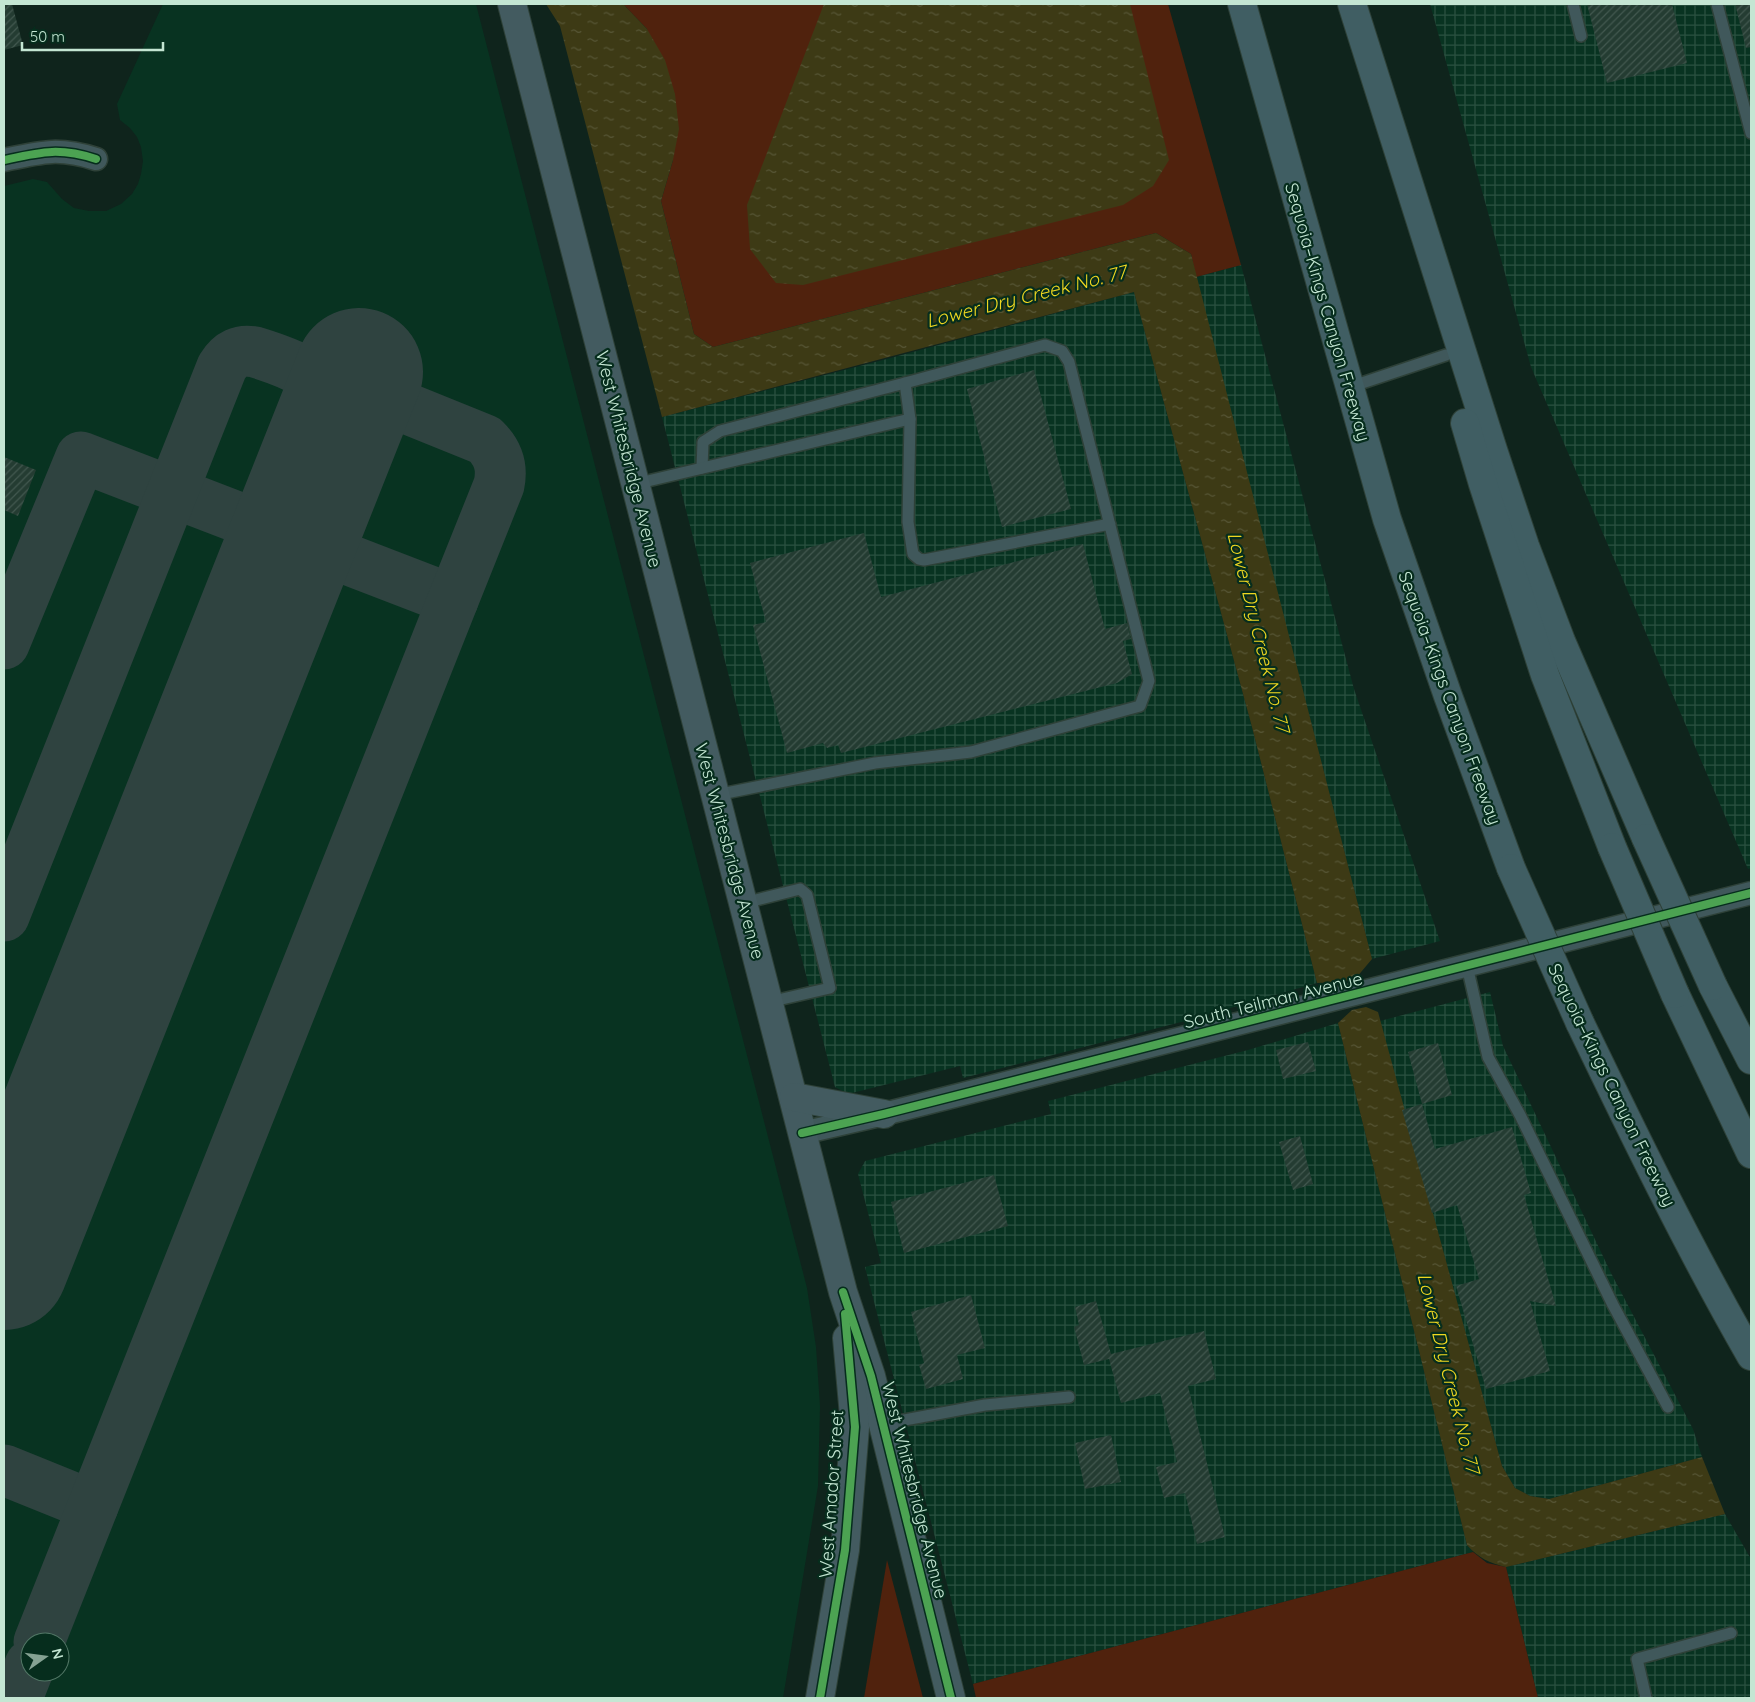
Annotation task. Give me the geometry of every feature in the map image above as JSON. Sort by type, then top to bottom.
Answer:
[{"type":"highway","name":"Sequoia–Kings Canyon Freeway","points":[[1242,4],[1387,519],[1448,696],[1511,868],[1580,1023],[1650,1169],[1723,1308],[1751,1356]]},
{"type":"highway","points":[[1347,4],[1482,484],[1545,674],[1612,847],[1676,994],[1751,1154]]},
{"type":"highway","points":[[1352,4],[1525,546],[1561,641],[1646,838],[1713,986],[1751,1060]]},
{"type":"highway","points":[[1723,1308],[1751,1362]]},
{"type":"main road","name":"West Whitesbridge Avenue","points":[[512,4],[843,1292],[871,1376],[951,1698]]},
{"type":"main road","points":[[794,1097],[884,1114]]},
{"type":"main road","name":"West Amador Street","points":[[820,1698],[845,1550],[855,1427],[843,1292]]},
{"type":"street","points":[[4,160],[54,151],[75,152],[96,159]]},
{"type":"street","name":"South Teilman Avenue","points":[[802,1133],[884,1114],[1751,893]]},
{"type":"lane","points":[[1573,4],[1581,36]]},
{"type":"lane","points":[[1717,4],[1751,133]]},
{"type":"lane","points":[[702,468],[702,442],[720,431],[1045,345],[1062,351],[1069,362],[1149,681],[1140,706],[971,752],[875,763],[716,795]]},
{"type":"lane","points":[[1350,387],[1446,355]]},
{"type":"lane","points":[[906,383],[910,419],[908,522],[913,554],[919,559],[924,560],[1110,524]]},
{"type":"lane","points":[[635,484],[910,419]]},
{"type":"lane","points":[[744,903],[800,889],[807,895],[830,988],[769,1002]]},
{"type":"lane","points":[[1467,966],[1488,1057],[1520,1115],[1613,1305],[1668,1407]]},
{"type":"lane","points":[[883,1424],[985,1405],[1069,1397]]},
{"type":"lane","points":[[1646,1698],[1637,1659],[1731,1633]]},
{"type":"shaded area","points":[[163,4],[476,4],[807,1288],[816,1347],[820,1406],[818,1486],[783,1698],[4,1698],[4,186],[33,179],[47,182],[62,199],[74,208],[89,211],[106,211],[121,204],[132,194],[138,184],[143,161],[137,137],[120,120],[117,104]]},
{"type":"shaded area","points":[[623,4],[1168,4],[1241,265],[1196,277],[1191,254],[1156,233],[713,347],[694,334],[661,201],[673,160],[647,29]]},
{"type":"shaded area","points":[[1430,4],[1751,4],[1751,868],[1748,869],[1531,367]]},
{"type":"shaded area","points":[[1241,265],[1354,689],[1440,941],[1372,959],[1196,277]]},
{"type":"shaded area","points":[[1134,292],[1252,727],[1317,983],[1185,1021],[963,1078],[960,1066],[848,1094],[835,1087],[662,417],[887,359]]},
{"type":"shaded area","points":[[1490,992],[1503,1046],[1611,1273],[1693,1429],[1702,1457],[1549,1499],[1530,1496],[1515,1488],[1502,1466],[1380,1021]]},
{"type":"shaded area","points":[[1338,1023],[1467,1545],[1473,1552],[973,1684],[865,1267],[881,1263],[858,1174],[865,1161],[1051,1114],[1048,1101],[1248,1050]]},
{"type":"shaded area","points":[[1725,1514],[1751,1559],[1751,1698],[1538,1698],[1506,1567]]},
{"type":"shaded area","points":[[1473,1552],[1487,1563],[1506,1567],[1538,1698],[976,1698],[973,1684]]},
{"type":"shaded area","points":[[887,1560],[923,1698],[864,1698]]},
{"type":"water","name":"Lower Dry Creek No. 77","points":[[546,4],[623,4],[647,29],[665,60],[675,94],[679,129],[673,160],[661,201],[694,334],[713,347],[1156,233],[1191,254],[1372,959],[1356,978],[1342,982],[1317,983],[1252,727],[1134,292],[662,417],[560,26]]},
{"type":"water","points":[[824,4],[1130,4],[1169,160],[1153,186],[1123,205],[803,285],[776,283],[750,249],[747,205]]},
{"type":"water","name":"Lower Dry Creek No. 77","points":[[1366,1007],[1378,1012],[1502,1466],[1515,1488],[1530,1496],[1549,1499],[1702,1457],[1725,1514],[1506,1567],[1485,1559],[1467,1545],[1338,1023],[1352,1010]]},
{"type":"building","points":[[4,4],[12,4],[23,45],[4,50]]},
{"type":"building","points":[[1587,4],[1672,4],[1687,63],[1607,83]]},
{"type":"building","points":[[1735,4],[1751,4],[1751,47],[1746,48]]},
{"type":"building","points":[[1034,370],[1071,509],[1002,527],[967,389]]},
{"type":"building","points":[[4,457],[36,470],[18,516],[4,510]]},
{"type":"building","points":[[864,533],[881,597],[1083,544],[1105,629],[1127,623],[1131,639],[1123,641],[1132,674],[1117,683],[841,753],[838,745],[827,748],[823,743],[787,753],[753,625],[766,622],[750,563]]},
{"type":"building","points":[[1308,1042],[1316,1071],[1283,1079],[1276,1050]]},
{"type":"building","points":[[1438,1043],[1452,1095],[1422,1104],[1408,1052]]},
{"type":"building","points":[[1422,1104],[1435,1149],[1512,1127],[1531,1193],[1524,1195],[1556,1306],[1530,1301],[1550,1371],[1486,1389],[1456,1286],[1479,1279],[1457,1205],[1432,1213],[1402,1110]]},
{"type":"building","points":[[1300,1136],[1313,1184],[1293,1190],[1279,1142]]},
{"type":"building","points":[[994,1175],[1008,1226],[904,1253],[891,1202]]},
{"type":"building","points":[[971,1295],[985,1348],[957,1355],[963,1379],[926,1389],[919,1365],[924,1363],[911,1312]]},
{"type":"building","points":[[1096,1301],[1111,1354],[1204,1331],[1216,1379],[1188,1386],[1225,1537],[1197,1544],[1185,1493],[1164,1498],[1156,1467],[1177,1462],[1160,1393],[1121,1403],[1109,1359],[1084,1365],[1074,1327],[1079,1325],[1075,1307]]},
{"type":"building","points":[[1111,1435],[1121,1482],[1085,1489],[1075,1443]]},
{"type":"taxiway","points":[[4,916],[225,363],[236,353],[245,351],[255,352],[280,360],[318,380],[327,390],[333,401],[335,418],[330,445]]},
{"type":"taxiway","points":[[43,1632],[499,485],[500,466],[496,455],[485,440],[391,402],[378,400],[359,404],[346,417],[330,445]]},
{"type":"taxiway","points":[[4,644],[81,457],[453,600]]},
{"type":"taxiway","points":[[4,1470],[93,1506]]},
{"type":"taxiway","points":[[17,1698],[23,1682]]},
{"type":"runway","points":[[4,1266],[359,372]]},
{"type":"cycle path","points":[[4,160],[50,152],[71,153],[96,159]]},
{"type":"cycle path","points":[[802,1133],[884,1114],[1751,893]]},
{"type":"cycle path","points":[[843,1292],[871,1376],[951,1698]]},
{"type":"cycle path","points":[[820,1698],[845,1550],[855,1427],[845,1314]]}]
